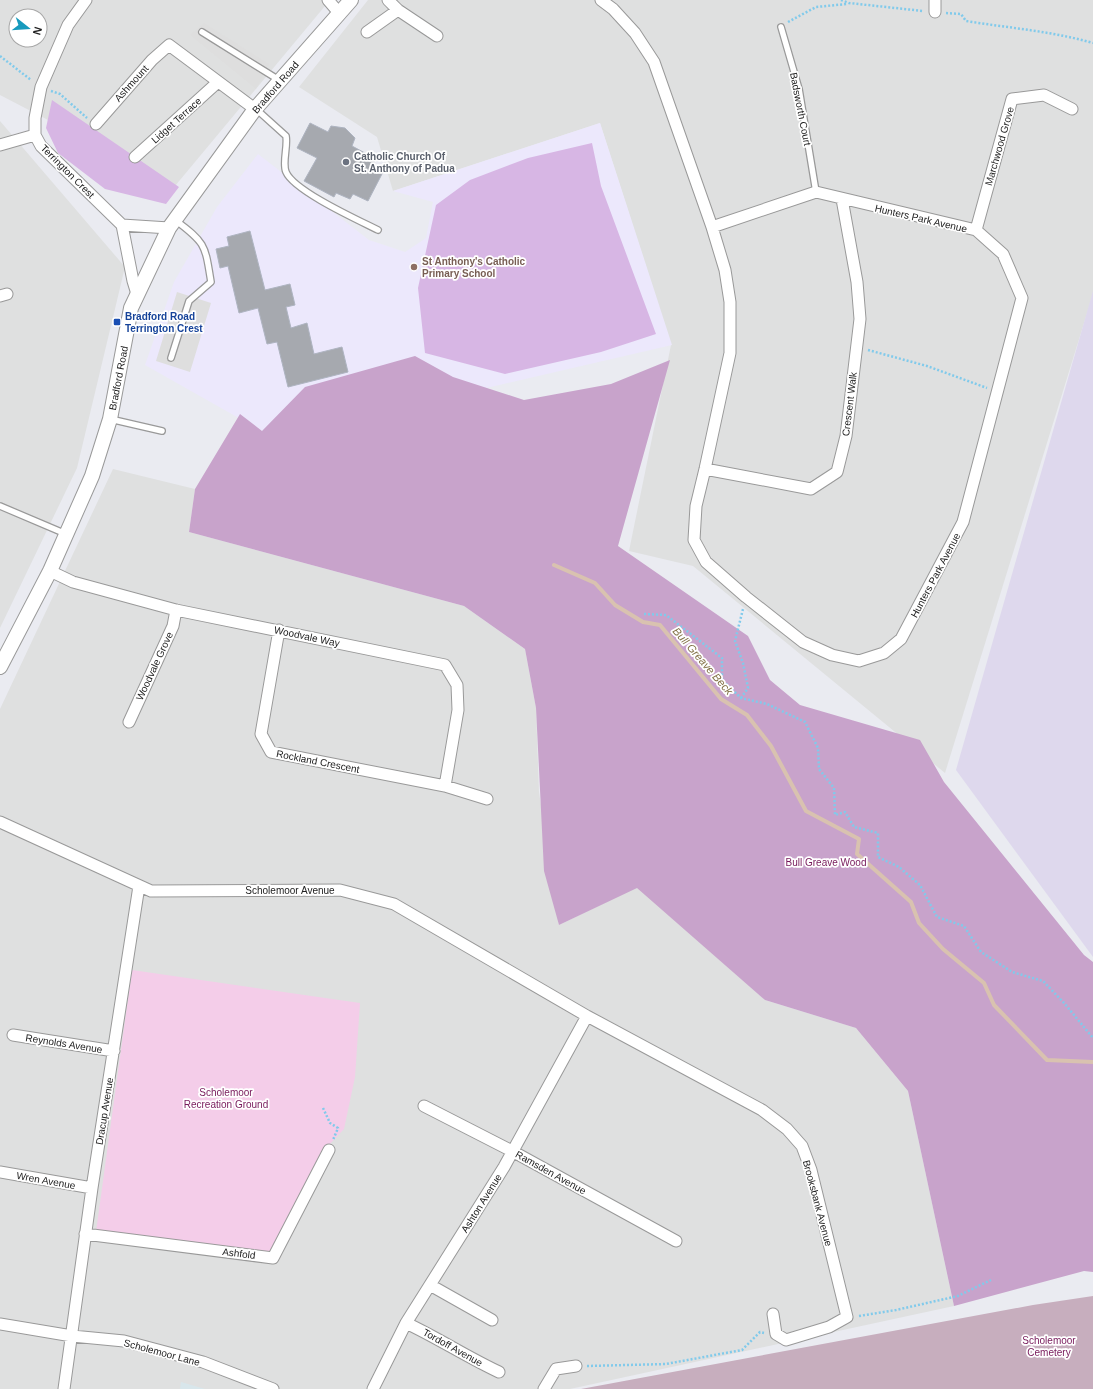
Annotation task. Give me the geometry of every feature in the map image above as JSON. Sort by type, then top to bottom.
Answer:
[{"type":"street","name":"Terrington Crest","points":[[86,0],[68,25],[41,87],[35,118],[35,136],[41,146],[122,225]]},
{"type":"street","points":[[328,0],[340,14]]},
{"type":"street","name":"Bradford Road","points":[[0,667],[50,571],[92,476],[110,419],[131,308],[172,224],[256,109],[351,0]]},
{"type":"street","points":[[388,0],[398,10],[437,36]]},
{"type":"street","name":"Hunters Park Avenue","points":[[601,0],[613,9],[636,33],[654,62],[712,227],[725,270],[730,302],[730,353],[696,506],[694,540],[706,562],[746,597],[804,642],[832,655],[859,661],[884,653],[901,639],[964,522],[1022,298],[1003,254],[976,230],[816,192]]},
{"type":"street","points":[[935,0],[935,12]]},
{"type":"street","points":[[367,32],[398,10]]},
{"type":"street","name":"Ashmount","points":[[96,124],[152,60],[169,45],[218,82]]},
{"type":"street","points":[[218,82],[256,109]]},
{"type":"street","name":"Lidget Terrace","points":[[134,158],[218,82]]},
{"type":"street","name":"Marchwood Grove","points":[[976,230],[1012,100],[1044,95],[1072,110]]},
{"type":"street","points":[[0,145],[35,136]]},
{"type":"street","points":[[712,227],[816,192]]},
{"type":"street","name":"Crescent Walk","points":[[705,470],[811,489],[837,472],[846,436],[860,319],[858,289],[842,199]]},
{"type":"street","points":[[137,294],[122,225],[172,224]]},
{"type":"street","name":"Woodvale Way","points":[[50,571],[73,582],[176,610],[445,664],[457,686],[458,710],[445,786]]},
{"type":"street","name":"Woodvale Grove","points":[[129,722],[173,626],[176,610]]},
{"type":"street","name":"Rockland Crescent","points":[[279,630],[261,734],[271,752],[445,786],[487,799]]},
{"type":"street","name":"Scholemoor Avenue","points":[[0,822],[151,891],[340,890],[394,904],[587,1016]]},
{"type":"street","name":"Dracup Avenue","points":[[64,1389],[85,1234],[139,886]]},
{"type":"street","name":"Ashton Avenue","points":[[374,1389],[406,1323],[512,1151],[587,1016]]},
{"type":"street","name":"Brooksbank Avenue","points":[[587,1016],[762,1110],[787,1129],[802,1146],[810,1170],[847,1317]]},
{"type":"street","name":"Reynolds Avenue","points":[[13,1035],[114,1051]]},
{"type":"street","name":"Ramsden Avenue","points":[[424,1106],[512,1151],[676,1241]]},
{"type":"street","name":"Ashfold","points":[[85,1234],[273,1258],[329,1150]]},
{"type":"street","name":"Wren Avenue","points":[[0,1172],[92,1188]]},
{"type":"street","points":[[430,1285],[492,1320]]},
{"type":"street","points":[[773,1314],[776,1334],[786,1340],[829,1327],[847,1317]]},
{"type":"street","name":"Tordoff Avenue","points":[[406,1323],[444,1341],[472,1359],[499,1372]]},
{"type":"street","name":"Scholemoor Lane","points":[[0,1324],[72,1336],[124,1341],[203,1362],[273,1389]]},
{"type":"street","points":[[544,1389],[556,1369],[576,1366]]},
{"type":"lane","name":"Badsworth Court","points":[[781,27],[799,89],[816,192]]},
{"type":"lane","points":[[202,32],[280,80]]},
{"type":"lane","points":[[256,109],[286,136],[288,147],[284,159],[286,173],[296,184],[312,196],[378,230]]},
{"type":"lane","points":[[171,358],[189,301],[211,282],[206,251],[197,236],[172,224]]},
{"type":"lane","points":[[110,419],[162,431]]},
{"type":"lane","points":[[0,506],[66,534]]},
{"type":"path","points":[[841,0],[849,3]]},
{"type":"path","points":[[781,27],[816,7],[849,3],[961,14],[966,21],[1043,31],[1093,43]]},
{"type":"path","points":[[0,56],[41,87],[60,94],[79,112],[96,124]]},
{"type":"path","points":[[856,347],[927,366],[999,391]]},
{"type":"path","points":[[741,698],[748,688],[743,663],[735,642],[746,597]]},
{"type":"path","points":[[644,614],[666,615],[722,658],[722,680],[741,698],[766,704],[805,722],[818,748],[819,769],[834,788],[835,815],[845,812],[854,827],[878,833],[878,857],[900,867],[920,885],[937,917],[964,926],[981,952],[1012,972],[1043,981],[1065,1004],[1093,1038]]},
{"type":"path","points":[[323,1108],[330,1124],[338,1128],[329,1150]]},
{"type":"path","points":[[847,1317],[896,1310],[958,1296],[991,1280]]},
{"type":"path","points":[[576,1366],[646,1365],[681,1361],[742,1350],[760,1332],[776,1334]]},
{"type":"shaded area","points":[[0,0],[330,0],[175,186],[0,95]]},
{"type":"shaded area","points":[[368,0],[1093,0],[1093,294],[945,773],[693,566],[629,551],[671,345],[600,123],[393,191],[377,137],[299,87]]},
{"type":"shaded area","points":[[204,23],[269,64],[256,89],[190,35]]},
{"type":"shaded area","points":[[52,100],[179,187],[166,204],[105,189],[58,153],[46,128]]},
{"type":"shaded area","points":[[0,121],[125,267],[77,468],[0,628]]},
{"type":"shaded area","name":"St Anthony's Catholic Primary School","points":[[600,123],[672,345],[465,393],[267,434],[145,365],[174,282],[217,207],[258,154],[369,240],[405,252],[426,238],[433,202],[393,191]]},
{"type":"shaded area","points":[[592,143],[601,186],[656,334],[601,352],[505,374],[425,353],[418,288],[436,205],[470,180],[528,158]]},
{"type":"shaded area","points":[[1093,291],[1093,957],[956,770]]},
{"type":"shaded area","points":[[177,292],[211,303],[190,372],[156,361]]},
{"type":"shaded area","points":[[113,469],[195,489],[189,532],[464,606],[525,649],[536,708],[539,792],[559,925],[637,887],[765,1000],[856,1028],[908,1091],[954,1306],[570,1389],[0,1389],[0,709]]},
{"type":"shaded area","points":[[181,1382],[205,1389],[180,1389]]},
{"type":"green space","name":"Bull Greave Wood","points":[[415,356],[453,377],[524,400],[611,384],[670,360],[618,546],[748,636],[770,680],[800,705],[920,740],[944,782],[1084,955],[1093,962],[1093,1272],[1084,1271],[954,1306],[908,1091],[856,1028],[765,1000],[637,888],[559,925],[544,871],[536,708],[525,649],[464,606],[189,532],[195,489],[240,414],[262,431],[305,387]]},
{"type":"green space","name":"Scholemoor Recreation Ground","points":[[132,970],[360,1003],[355,1077],[344,1129],[327,1147],[270,1255],[96,1232]]},
{"type":"green space","name":"Scholemoor Cemetery","points":[[1093,1296],[1093,1389],[581,1389],[1033,1305]]},
{"type":"building","name":"Catholic Church Of St. Anthony of Padua","points":[[310,123],[328,132],[331,126],[345,128],[355,138],[352,146],[376,159],[372,166],[383,172],[368,201],[353,194],[350,199],[336,193],[334,197],[304,181],[317,158],[297,148]]},
{"type":"building","points":[[250,231],[265,290],[290,284],[295,305],[286,307],[291,328],[307,323],[314,354],[342,347],[348,372],[288,387],[277,342],[267,344],[258,308],[239,313],[228,266],[220,268],[216,249],[229,246],[227,237]]},
{"type":"waterway","name":"Bull Greave Beck","points":[[554,565],[595,583],[615,605],[643,622],[660,625],[721,699],[747,715],[771,746],[806,811],[859,839],[857,854],[911,902],[919,923],[943,949],[984,983],[994,1005],[1047,1060],[1093,1062]]},
{"type":"place","name":"Catholic Church Of St. Anthony of Padua","points":[[346,162]]},
{"type":"place","name":"St Anthony's Catholic Primary School","points":[[414,267]]},
{"type":"place","name":"Bradford Road Terrington Crest","points":[[117,322]]}]
